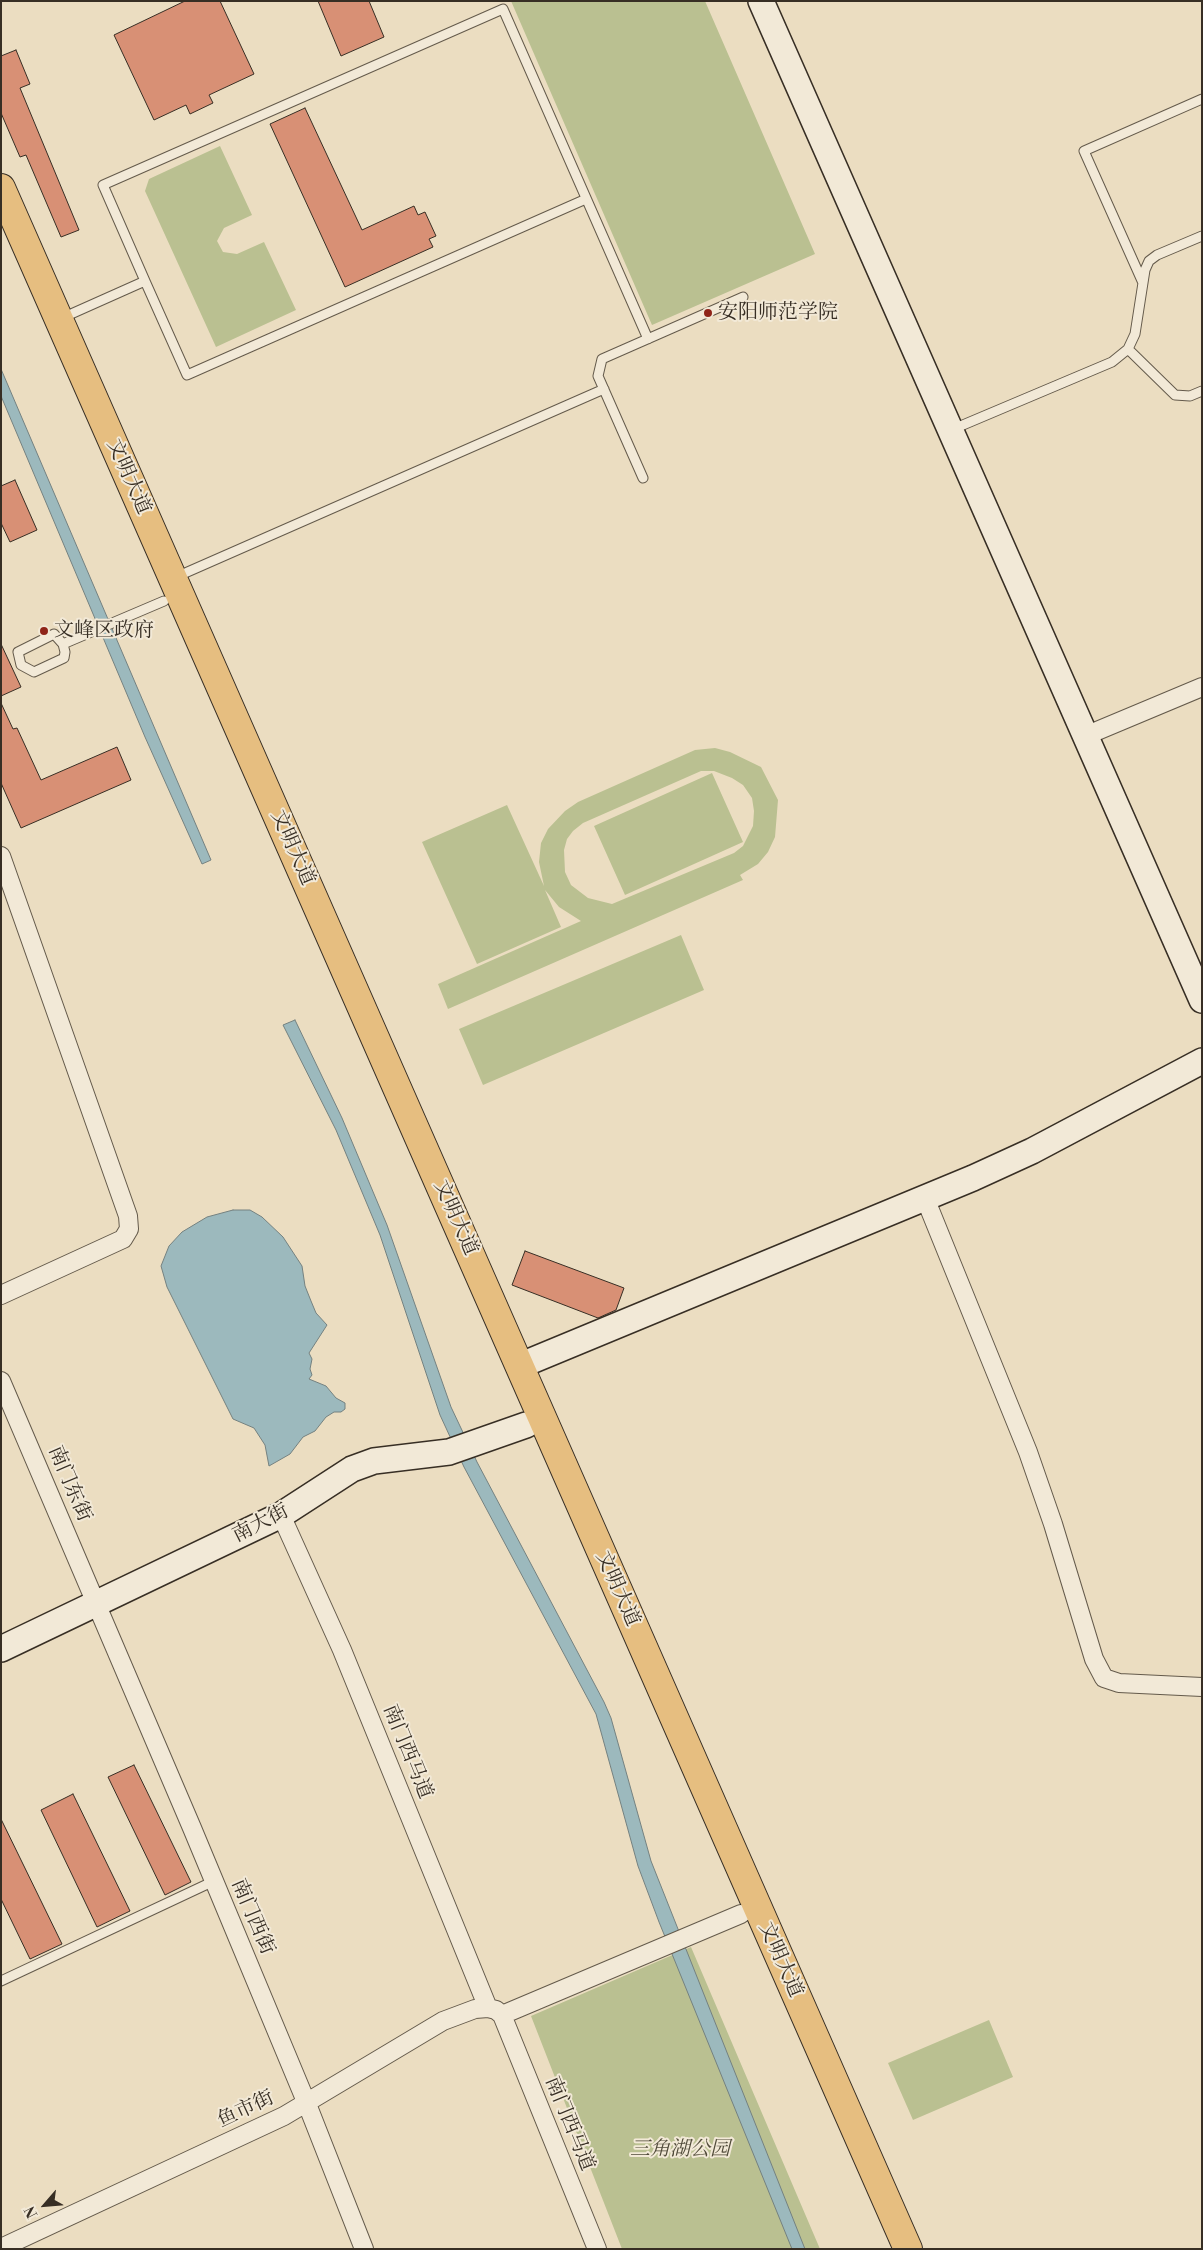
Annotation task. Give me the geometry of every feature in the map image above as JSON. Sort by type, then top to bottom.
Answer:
[{"type":"main road","name":"文明大道","points":[[1,188],[59,319],[168,590],[526,1425],[889,2249]]},
{"type":"main road","name":"文明大道","points":[[1,232],[168,590],[519,1366],[908,2249]]},
{"type":"street","points":[[762,1],[1202,1000]]},
{"type":"street","points":[[1085,736],[1202,687]]},
{"type":"street","points":[[1,856],[124,1207],[129,1229],[123,1240],[1,1295]]},
{"type":"street","points":[[519,1366],[925,1198],[1032,1151],[1202,1061]]},
{"type":"street","points":[[925,1198],[1028,1452],[1053,1524],[1094,1659],[1104,1678],[1119,1683],[1202,1687]]},
{"type":"street","name":"南门东街","points":[[1,1381],[97,1603]]},
{"type":"street","name":"南大街","points":[[1,1649],[282,1515],[352,1469],[374,1461],[449,1452],[526,1425]]},
{"type":"street","name":"南门西马道","points":[[282,1515],[342,1650],[597,2249]]},
{"type":"street","name":"南门西街","points":[[97,1603],[307,2104],[364,2249]]},
{"type":"street","name":"鱼市街","points":[[1,2248],[307,2104],[418,2034],[443,2021],[475,2009],[495,2011],[665,1947],[741,1914]]},
{"type":"lane","points":[[586,199],[187,375],[103,185],[502,9],[648,339]]},
{"type":"lane","points":[[1143,284],[1084,151],[1202,99]]},
{"type":"lane","points":[[950,430],[1112,362],[1128,349],[1135,334],[1143,284],[1149,262],[1156,255],[1202,236]]},
{"type":"lane","points":[[59,319],[145,281]]},
{"type":"lane","points":[[643,478],[598,376],[602,359],[743,297]]},
{"type":"lane","points":[[1128,349],[1174,395],[1190,396],[1202,391]]},
{"type":"lane","points":[[63,644],[120,618],[168,590],[604,389]]},
{"type":"lane","points":[[54,634],[63,644],[66,652],[64,658],[34,672],[20,665],[18,652],[24,647],[54,634]]},
{"type":"lane","points":[[1,1982],[214,1881]]},
{"type":"green space","points":[[511,1],[705,1],[815,254],[652,325]]},
{"type":"green space","points":[[220,146],[252,215],[224,228],[217,241],[223,252],[237,254],[264,242],[296,310],[216,347],[145,191],[149,179]]},
{"type":"green space","points":[[715,748],[730,752],[761,767],[778,800],[775,837],[768,852],[758,864],[740,875],[743,880],[448,1009],[438,984],[581,921],[559,907],[545,890],[561,927],[477,964],[422,842],[507,805],[544,886],[539,862],[541,843],[548,829],[565,811],[578,802],[695,750]],"holes":[[[701,771],[714,771],[732,778],[743,785],[752,798],[754,811],[753,826],[743,846],[734,853],[612,904],[588,898],[571,885],[565,872],[564,850],[567,839],[583,823]]]},
{"type":"green space","points":[[712,773],[743,842],[625,895],[594,826]]},
{"type":"green space","points":[[681,935],[704,990],[483,1085],[459,1029]]},
{"type":"green space","name":"三角湖公园","points":[[691,1947],[820,2249],[622,2249],[531,2016]]},
{"type":"green space","points":[[989,2020],[1013,2077],[913,2120],[888,2063]]},
{"type":"water","points":[[1,369],[211,860],[202,864],[145,737],[1,396]]},
{"type":"water","points":[[295,1020],[342,1118],[387,1225],[451,1407],[477,1462],[611,1718],[651,1861],[805,2249],[792,2249],[659,1922],[638,1866],[596,1714],[464,1467],[440,1415],[380,1235],[336,1130],[283,1025]]},
{"type":"water","points":[[233,1210],[250,1210],[262,1217],[283,1237],[302,1266],[305,1286],[316,1313],[327,1325],[309,1353],[312,1359],[310,1369],[312,1375],[309,1379],[326,1386],[336,1398],[345,1403],[345,1409],[341,1412],[334,1412],[326,1417],[315,1431],[303,1437],[290,1454],[269,1466],[265,1445],[254,1428],[233,1419],[167,1287],[161,1266],[169,1246],[182,1232],[207,1217]]},
{"type":"building","points":[[185,1],[220,1],[254,74],[209,95],[213,103],[190,114],[186,105],[154,120],[114,35]]},
{"type":"building","points":[[318,1],[369,1],[384,37],[341,56]]},
{"type":"building","points":[[16,50],[30,84],[20,88],[79,230],[61,237],[26,155],[20,157],[1,113],[1,56]]},
{"type":"building","points":[[305,108],[362,230],[414,206],[418,215],[425,212],[436,236],[429,239],[433,247],[345,287],[270,124]]},
{"type":"building","points":[[15,480],[37,530],[10,542],[1,523],[1,486]]},
{"type":"building","points":[[1,644],[21,687],[1,696]]},
{"type":"building","points":[[1,703],[13,729],[17,728],[41,780],[117,747],[131,780],[21,828],[1,783]]},
{"type":"building","points":[[525,1251],[624,1288],[616,1310],[598,1318],[512,1285]]},
{"type":"building","points":[[134,1765],[191,1882],[165,1895],[108,1777]]},
{"type":"building","points":[[73,1794],[130,1911],[97,1927],[41,1810]]},
{"type":"building","points":[[1,1819],[62,1944],[30,1959],[1,1899]]},
{"type":"place","name":"安阳师范学院","points":[[708,313]]},
{"type":"place","name":"文峰区政府","points":[[44,631]]}]
